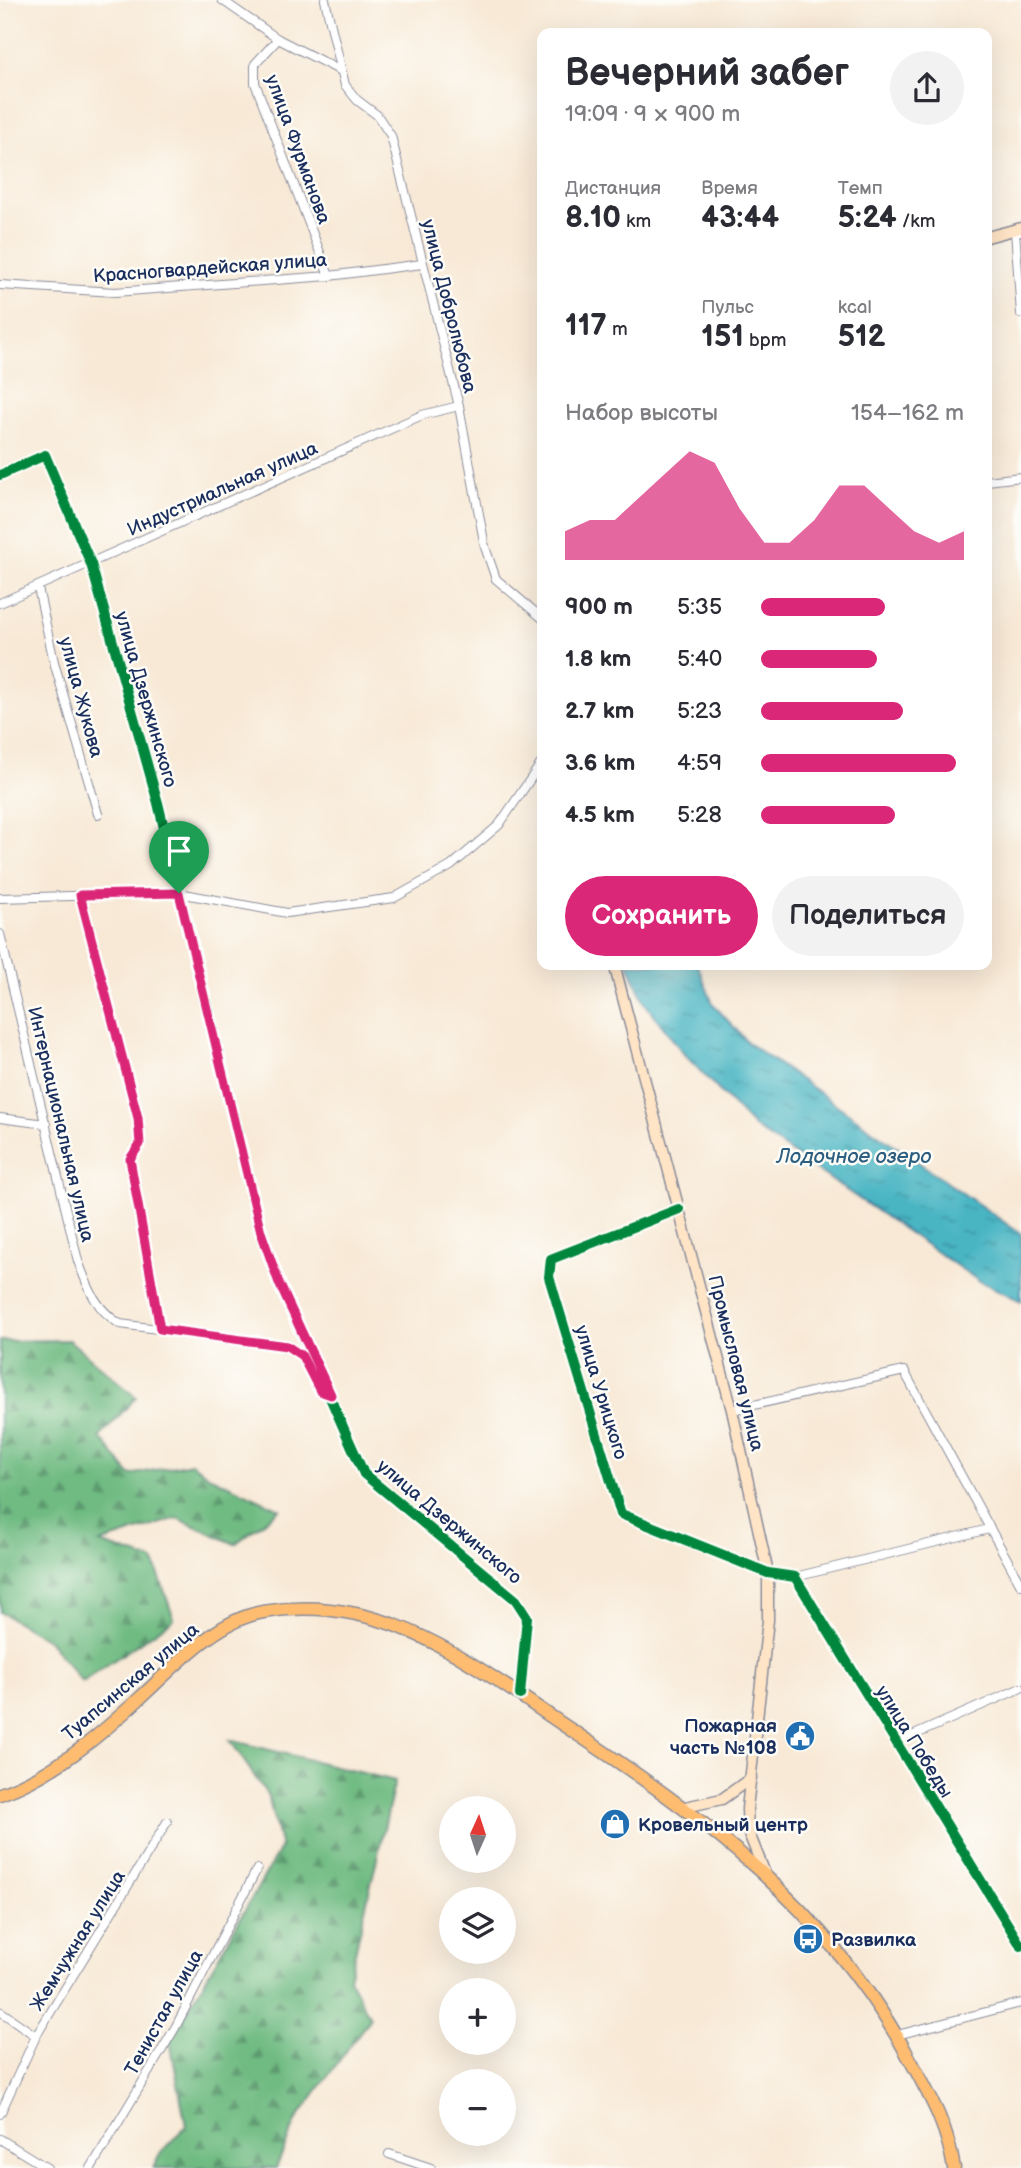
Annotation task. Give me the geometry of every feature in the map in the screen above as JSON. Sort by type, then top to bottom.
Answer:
[{"type":"main road","points":[[992,236],[1019,230]]},
{"type":"main road","name":"Промысловая улица","points":[[616,970],[732,1410],[768,1573],[768,1620],[748,1831],[764,1871]]},
{"type":"main road","name":"Туапсинская улица","points":[[0,1794],[16,1789],[78,1751],[187,1655],[228,1626],[261,1612],[354,1611],[428,1637],[520,1695],[685,1807],[764,1871],[861,1980],[897,2035],[941,2115],[954,2168]]},
{"type":"main road","points":[[685,1807],[722,1799],[751,1778]]},
{"type":"street","name":"улица Фурманова","points":[[222,0],[278,39],[339,70]]},
{"type":"street","name":"улица Добролюбова","points":[[325,0],[339,70],[345,85],[357,100],[377,115],[391,136],[459,406],[485,547],[496,579],[537,614]]},
{"type":"street","name":"улица Фурманова","points":[[278,39],[255,64],[255,82],[328,275]]},
{"type":"street","points":[[1019,230],[1021,314]]},
{"type":"street","name":"Красногвардейская улица","points":[[0,285],[116,292],[328,275],[422,264]]},
{"type":"street","name":"Индустриальная улица","points":[[0,603],[422,415],[459,406]]},
{"type":"street","name":"улица Дзержинского","points":[[0,475],[45,455],[91,564],[158,803],[261,1232],[279,1283],[364,1474],[516,1600],[527,1617],[520,1695]]},
{"type":"street","points":[[992,480],[1021,477]]},
{"type":"street","name":"улица Жукова","points":[[38,588],[54,662],[98,814]]},
{"type":"street","points":[[0,898],[179,893],[287,912],[394,898],[451,866],[499,825],[537,769]]},
{"type":"street","points":[[80,895],[138,1118],[140,1144],[130,1159],[160,1329],[287,1346],[302,1356],[320,1391],[331,1395]]},
{"type":"street","name":"Интернациональная улица","points":[[0,934],[78,1261],[92,1297],[106,1316],[120,1324],[160,1329]]},
{"type":"street","points":[[0,1118],[46,1124]]},
{"type":"street","name":"улица Урицкого","points":[[679,1209],[551,1259],[549,1277],[621,1514],[768,1573]]},
{"type":"street","points":[[732,1410],[904,1371],[1021,1585]]},
{"type":"street","points":[[768,1573],[794,1577],[989,1529]]},
{"type":"street","name":"улица Победы","points":[[794,1577],[1021,1946]]},
{"type":"street","points":[[896,1743],[1021,1688]]},
{"type":"street","name":"Жемчужная улица","points":[[0,2114],[36,2036],[167,1822]]},
{"type":"street","name":"Тенистая улица","points":[[91,2168],[175,2028],[257,1869]]},
{"type":"street","points":[[897,2035],[1021,2003]]},
{"type":"street","points":[[0,2011],[36,2036]]},
{"type":"street","points":[[0,2139],[47,2168]]},
{"type":"street","points":[[389,2154],[431,2168]]},
{"type":"green space","points":[[69,1340],[136,1397],[100,1437],[130,1475],[191,1463],[213,1478],[280,1509],[235,1544],[177,1518],[100,1543],[154,1561],[174,1619],[82,1682],[48,1640],[0,1612],[0,1341]]},
{"type":"green space","points":[[230,1740],[395,1781],[349,1978],[370,2018],[297,2119],[276,2168],[153,2168],[161,2152],[186,2126],[170,2041],[281,1847],[268,1796]]},
{"type":"water","name":"Лодочное озеро","points":[[631,970],[699,970],[713,1004],[748,1043],[1021,1234],[1021,1301],[979,1281],[754,1127],[684,1054],[645,1003]]},
{"type":"cycle path","points":[[0,475],[45,455],[91,564],[158,803],[261,1232],[279,1283],[364,1474],[516,1600],[527,1617],[520,1695]]},
{"type":"cycle path","points":[[679,1209],[551,1259],[549,1277],[621,1514],[768,1573],[795,1577],[1021,1946]]},
{"type":"place","name":"Пожарная часть №108","points":[[800,1736]]},
{"type":"place","name":"Кровельный центр","points":[[615,1824]]},
{"type":"place","name":"Развилка","points":[[808,1939]]},
{"type":"route","points":[[179,893],[261,1232],[279,1283],[331,1395],[320,1391],[302,1356],[287,1346],[160,1329],[130,1159],[140,1144],[138,1118],[80,895],[179,893]]}]
